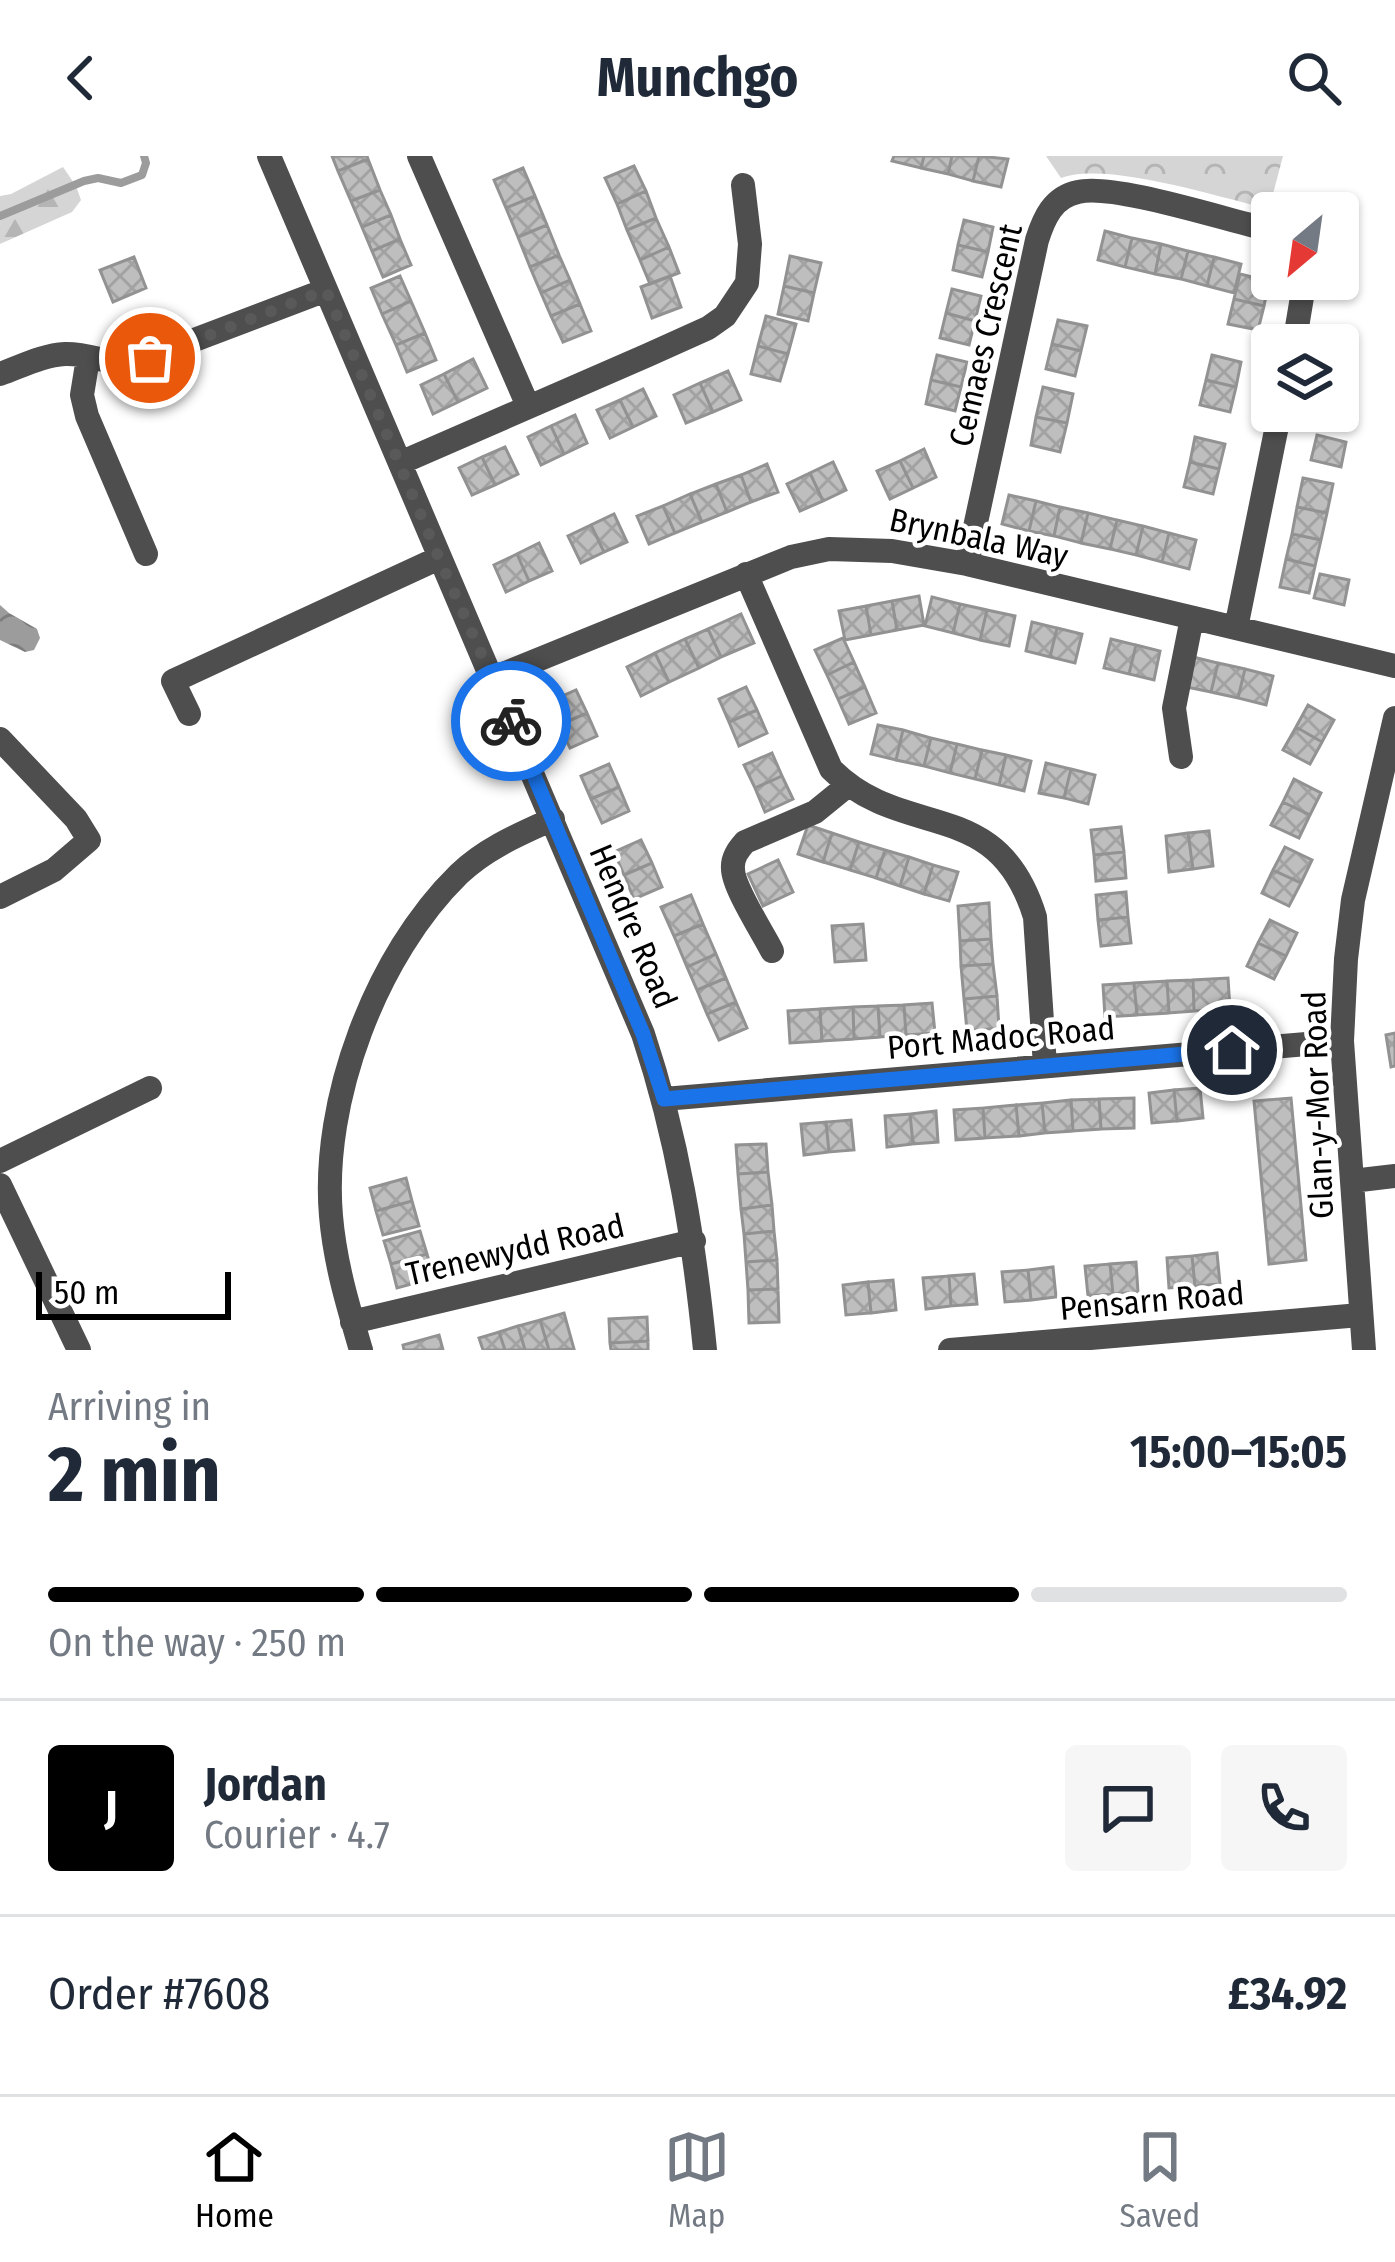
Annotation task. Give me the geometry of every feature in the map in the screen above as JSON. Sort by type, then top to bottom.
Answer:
[{"type":"street","name":"Hendre Road","points":[[269,156],[643,1034],[664,1099],[694,1241],[705,1350]]},
{"type":"street","points":[[419,156],[528,406]]},
{"type":"street","points":[[400,463],[708,328],[725,316],[747,283],[750,244],[743,185]]},
{"type":"street","name":"Cemaes Crescent","points":[[968,564],[1037,239],[1054,205],[1079,191],[1109,191],[1251,225]]},
{"type":"street","points":[[0,374],[67,354],[131,364],[326,290]]},
{"type":"street","points":[[88,358],[82,395],[87,416],[146,554]]},
{"type":"street","points":[[1236,628],[1276,432]]},
{"type":"street","name":"Brynbala Way","points":[[494,678],[746,574],[829,549],[892,550],[968,564],[1395,666]]},
{"type":"street","points":[[189,714],[173,681],[439,558]]},
{"type":"street","points":[[746,574],[831,769],[868,799],[977,836],[1001,853],[1016,872],[1035,917],[1045,1066]]},
{"type":"street","points":[[1180,757],[1174,708],[1192,618]]},
{"type":"street","name":"Glan-y-Mor Road","points":[[1364,1350],[1342,1041],[1353,899],[1395,718]]},
{"type":"street","points":[[0,740],[76,819],[97,833],[53,869],[0,897]]},
{"type":"street","points":[[772,951],[732,863],[745,842],[815,812],[847,785]]},
{"type":"street","points":[[361,1350],[338,1272],[331,1212],[341,1086],[357,1040],[406,944],[459,874],[484,854],[553,819]]},
{"type":"street","name":"Port Madoc Road","points":[[664,1099],[1342,1041]]},
{"type":"street","points":[[0,1161],[150,1088]]},
{"type":"street","points":[[1352,1181],[1395,1176]]},
{"type":"street","points":[[0,1185],[79,1350]]},
{"type":"street","name":"Trenewydd Road","points":[[352,1322],[694,1241]]},
{"type":"street","name":"Pensarn Road","points":[[950,1350],[1360,1315]]},
{"type":"green space","points":[[1046,156],[1283,156],[1273,192],[1251,192],[1251,204],[1133,177],[1081,174],[1061,178]]},
{"type":"green space","points":[[63,167],[81,200],[72,212],[0,244],[0,196]]},
{"type":"water","points":[[0,605],[37,629],[40,638],[34,650],[25,652],[0,640]]},
{"type":"building","points":[[332,156],[367,156],[368,159],[338,171]]},
{"type":"building","points":[[894,156],[924,156],[921,168],[892,161]]},
{"type":"building","points":[[924,156],[952,156],[948,174],[921,168]]},
{"type":"building","points":[[952,156],[979,156],[973,181],[948,174]]},
{"type":"building","points":[[979,156],[1008,159],[1001,187],[973,181]]},
{"type":"building","points":[[368,159],[380,190],[351,201],[338,171]]},
{"type":"building","points":[[634,166],[646,191],[617,204],[605,178]]},
{"type":"building","points":[[523,168],[535,196],[506,208],[494,180]]},
{"type":"building","points":[[380,190],[391,215],[362,227],[351,201]]},
{"type":"building","points":[[646,191],[656,218],[627,230],[617,204]]},
{"type":"building","points":[[535,196],[547,225],[518,237],[506,208]]},
{"type":"building","points":[[391,215],[400,239],[372,251],[362,227]]},
{"type":"building","points":[[656,218],[669,247],[640,260],[627,230]]},
{"type":"building","points":[[964,220],[993,227],[988,252],[958,245]]},
{"type":"building","points":[[547,225],[559,255],[530,267],[518,237]]},
{"type":"building","points":[[1105,231],[1132,238],[1125,267],[1098,260]]},
{"type":"building","points":[[1132,238],[1161,244],[1155,274],[1125,267]]},
{"type":"building","points":[[400,239],[411,265],[383,277],[372,251]]},
{"type":"building","points":[[1161,244],[1188,251],[1181,279],[1155,274]]},
{"type":"building","points":[[958,245],[988,252],[982,277],[953,270]]},
{"type":"building","points":[[669,247],[679,273],[650,284],[640,260]]},
{"type":"building","points":[[1188,251],[1214,257],[1207,286],[1181,279]]},
{"type":"building","points":[[559,255],[570,280],[541,293],[530,267]]},
{"type":"building","points":[[790,256],[821,263],[814,293],[784,286]]},
{"type":"building","points":[[134,257],[146,288],[113,302],[100,270]]},
{"type":"building","points":[[1214,257],[1241,264],[1234,293],[1207,286]]},
{"type":"building","points":[[1240,274],[1251,277],[1251,300],[1265,300],[1264,306],[1234,299]]},
{"type":"building","points":[[400,276],[411,301],[382,314],[371,288]]},
{"type":"building","points":[[670,276],[681,307],[652,318],[641,287]]},
{"type":"building","points":[[570,280],[580,304],[551,316],[541,293]]},
{"type":"building","points":[[784,286],[814,293],[808,321],[778,314]]},
{"type":"building","points":[[952,289],[981,296],[975,321],[946,313]]},
{"type":"building","points":[[1234,299],[1264,306],[1260,324],[1251,324],[1251,329],[1228,324]]},
{"type":"building","points":[[411,301],[425,333],[396,345],[382,314]]},
{"type":"building","points":[[580,304],[591,331],[563,342],[551,316]]},
{"type":"building","points":[[946,313],[975,321],[969,345],[940,338]]},
{"type":"building","points":[[766,316],[796,324],[788,354],[758,346]]},
{"type":"building","points":[[1058,320],[1087,326],[1081,351],[1052,344]]},
{"type":"building","points":[[425,333],[436,360],[407,372],[396,345]]},
{"type":"building","points":[[1052,344],[1081,351],[1075,376],[1046,369]]},
{"type":"building","points":[[758,346],[788,354],[780,381],[751,374]]},
{"type":"building","points":[[937,355],[967,362],[961,387],[931,380]]},
{"type":"building","points":[[1212,355],[1241,362],[1236,387],[1206,380]]},
{"type":"building","points":[[473,359],[487,388],[458,402],[444,374]]},
{"type":"building","points":[[728,371],[741,400],[713,412],[700,383]]},
{"type":"building","points":[[444,374],[458,402],[433,414],[421,385]]},
{"type":"building","points":[[931,380],[961,387],[955,411],[926,404]]},
{"type":"building","points":[[1206,380],[1236,387],[1230,412],[1200,405]]},
{"type":"building","points":[[700,383],[713,412],[686,423],[674,395]]},
{"type":"building","points":[[1043,387],[1073,394],[1067,423],[1036,417]]},
{"type":"building","points":[[643,389],[656,416],[633,427],[620,400]]},
{"type":"building","points":[[620,400],[633,427],[610,438],[597,410]]},
{"type":"building","points":[[575,415],[587,443],[564,454],[551,426]]},
{"type":"building","points":[[1036,417],[1067,423],[1060,452],[1031,445]]},
{"type":"building","points":[[551,426],[564,454],[541,465],[528,437]]},
{"type":"building","points":[[1317,435],[1346,442],[1341,467],[1311,460]]},
{"type":"building","points":[[1195,437],[1225,444],[1219,469],[1190,462]]},
{"type":"building","points":[[505,447],[518,474],[495,485],[482,457]]},
{"type":"building","points":[[924,449],[936,477],[913,488],[900,461]]},
{"type":"building","points":[[482,457],[495,485],[472,495],[459,468]]},
{"type":"building","points":[[900,461],[913,488],[890,499],[877,471]]},
{"type":"building","points":[[833,462],[846,490],[823,501],[810,473]]},
{"type":"building","points":[[1190,462],[1219,469],[1213,494],[1184,487]]},
{"type":"building","points":[[767,464],[778,492],[751,502],[741,475]]},
{"type":"building","points":[[810,473],[823,501],[800,511],[787,484]]},
{"type":"building","points":[[741,475],[751,502],[727,512],[716,484]]},
{"type":"building","points":[[1303,478],[1333,484],[1327,513],[1297,507]]},
{"type":"building","points":[[716,484],[727,512],[702,522],[690,494]]},
{"type":"building","points":[[690,494],[702,522],[675,533],[663,506]]},
{"type":"building","points":[[1009,495],[1036,501],[1029,531],[1002,524]]},
{"type":"building","points":[[1036,501],[1060,507],[1054,536],[1029,531]]},
{"type":"building","points":[[663,506],[675,533],[649,544],[637,516]]},
{"type":"building","points":[[1060,507],[1088,513],[1081,543],[1054,536]]},
{"type":"building","points":[[1297,507],[1327,513],[1321,540],[1292,534]]},
{"type":"building","points":[[1088,513],[1117,520],[1110,549],[1081,543]]},
{"type":"building","points":[[614,514],[627,542],[604,552],[591,525]]},
{"type":"building","points":[[1117,520],[1143,526],[1136,555],[1110,549]]},
{"type":"building","points":[[591,525],[604,552],[581,563],[568,536]]},
{"type":"building","points":[[1143,526],[1169,533],[1162,562],[1136,555]]},
{"type":"building","points":[[1169,533],[1196,540],[1189,569],[1162,562]]},
{"type":"building","points":[[1292,534],[1321,540],[1315,566],[1286,559]]},
{"type":"building","points":[[539,543],[552,571],[529,581],[517,554]]},
{"type":"building","points":[[517,554],[529,581],[506,592],[494,565]]},
{"type":"building","points":[[1286,559],[1315,566],[1309,593],[1280,587]]},
{"type":"building","points":[[1320,574],[1349,580],[1344,605],[1314,598]]},
{"type":"building","points":[[919,596],[924,625],[897,630],[892,601]]},
{"type":"building","points":[[932,597],[960,604],[953,633],[925,626]]},
{"type":"building","points":[[892,601],[897,630],[871,635],[866,606]]},
{"type":"building","points":[[960,604],[987,610],[980,640],[953,633]]},
{"type":"building","points":[[866,606],[871,635],[845,640],[839,611]]},
{"type":"building","points":[[987,610],[1015,616],[1009,646],[980,640]]},
{"type":"building","points":[[741,614],[754,643],[721,657],[708,629]]},
{"type":"building","points":[[1032,622],[1057,628],[1050,657],[1026,651]]},
{"type":"building","points":[[1057,628],[1082,634],[1075,663],[1050,657]]},
{"type":"building","points":[[708,629],[721,657],[699,668],[685,639]]},
{"type":"building","points":[[843,638],[854,662],[827,675],[815,650]]},
{"type":"building","points":[[685,639],[699,668],[669,682],[655,653]]},
{"type":"building","points":[[1111,639],[1136,645],[1129,674],[1104,668]]},
{"type":"building","points":[[1136,645],[1160,651],[1154,680],[1129,674]]},
{"type":"building","points":[[655,653],[669,682],[641,696],[627,667]]},
{"type":"building","points":[[1189,656],[1218,663],[1211,692],[1182,686]]},
{"type":"building","points":[[854,662],[865,687],[838,699],[827,675]]},
{"type":"building","points":[[1218,663],[1245,669],[1238,698],[1211,692]]},
{"type":"building","points":[[1245,669],[1273,676],[1266,705],[1238,698]]},
{"type":"building","points":[[746,687],[757,710],[729,722],[719,699]]},
{"type":"building","points":[[865,687],[876,713],[849,724],[838,699]]},
{"type":"building","points":[[576,690],[587,713],[559,725],[549,702]]},
{"type":"building","points":[[1308,705],[1334,720],[1322,742],[1296,727]]},
{"type":"building","points":[[757,710],[767,733],[739,746],[729,722]]},
{"type":"building","points":[[587,713],[597,736],[570,748],[559,725]]},
{"type":"building","points":[[878,725],[903,730],[896,760],[871,754]]},
{"type":"building","points":[[1296,727],[1322,742],[1310,764],[1283,750]]},
{"type":"building","points":[[903,730],[931,738],[924,766],[896,760]]},
{"type":"building","points":[[931,738],[957,744],[950,773],[924,766]]},
{"type":"building","points":[[957,744],[982,750],[975,779],[950,773]]},
{"type":"building","points":[[982,750],[1006,755],[999,785],[975,779]]},
{"type":"building","points":[[772,753],[782,776],[755,788],[744,765]]},
{"type":"building","points":[[1006,755],[1031,761],[1024,791],[999,785]]},
{"type":"building","points":[[1046,763],[1071,769],[1064,798],[1039,793]]},
{"type":"building","points":[[609,764],[619,787],[591,799],[581,776]]},
{"type":"building","points":[[1071,769],[1095,775],[1088,804],[1064,798]]},
{"type":"building","points":[[782,776],[793,799],[765,812],[755,788]]},
{"type":"building","points":[[1294,779],[1321,793],[1310,815],[1283,802]]},
{"type":"building","points":[[619,787],[629,811],[602,823],[591,799]]},
{"type":"building","points":[[1283,802],[1310,815],[1299,838],[1271,825]]},
{"type":"building","points":[[808,825],[832,833],[823,862],[798,854]]},
{"type":"building","points":[[1121,827],[1124,852],[1094,855],[1091,830]]},
{"type":"building","points":[[1209,831],[1213,866],[1193,869],[1188,833]]},
{"type":"building","points":[[832,833],[859,842],[850,870],[823,862]]},
{"type":"building","points":[[1188,833],[1193,869],[1169,872],[1166,836]]},
{"type":"building","points":[[641,840],[652,863],[624,875],[614,852]]},
{"type":"building","points":[[859,842],[885,850],[876,878],[850,870]]},
{"type":"building","points":[[1285,847],[1312,860],[1301,883],[1273,870]]},
{"type":"building","points":[[885,850],[909,857],[900,886],[876,878]]},
{"type":"building","points":[[1124,852],[1126,878],[1096,881],[1094,855]]},
{"type":"building","points":[[909,857],[933,865],[924,894],[900,886]]},
{"type":"building","points":[[778,860],[793,892],[763,906],[748,874]]},
{"type":"building","points":[[652,863],[662,887],[634,899],[624,875]]},
{"type":"building","points":[[933,865],[958,872],[949,901],[924,894]]},
{"type":"building","points":[[1273,870],[1301,883],[1289,906],[1262,893]]},
{"type":"building","points":[[1126,892],[1128,917],[1098,920],[1096,895]]},
{"type":"building","points":[[691,895],[703,924],[674,936],[661,907]]},
{"type":"building","points":[[989,903],[991,939],[960,941],[958,906]]},
{"type":"building","points":[[1128,917],[1131,943],[1101,946],[1098,920]]},
{"type":"building","points":[[1270,920],[1297,933],[1286,956],[1258,943]]},
{"type":"building","points":[[703,924],[716,954],[687,967],[674,936]]},
{"type":"building","points":[[863,924],[866,960],[835,962],[832,926]]},
{"type":"building","points":[[991,939],[993,964],[961,966],[960,941]]},
{"type":"building","points":[[1258,943],[1286,956],[1274,979],[1247,966]]},
{"type":"building","points":[[716,954],[726,978],[697,990],[687,967]]},
{"type":"building","points":[[993,964],[997,996],[964,999],[961,966]]},
{"type":"building","points":[[726,978],[736,1002],[707,1014],[697,990]]},
{"type":"building","points":[[1228,978],[1230,1009],[1194,1011],[1193,980]]},
{"type":"building","points":[[1193,980],[1194,1011],[1169,1013],[1167,981]]},
{"type":"building","points":[[1167,981],[1169,1013],[1137,1015],[1134,983]]},
{"type":"building","points":[[1134,983],[1137,1015],[1105,1017],[1103,985]]},
{"type":"building","points":[[997,996],[999,1028],[967,1031],[964,999]]},
{"type":"building","points":[[736,1002],[747,1028],[719,1040],[707,1014]]},
{"type":"building","points":[[932,1003],[935,1033],[906,1035],[904,1005]]},
{"type":"building","points":[[904,1005],[906,1035],[880,1037],[878,1006]]},
{"type":"building","points":[[878,1006],[880,1037],[854,1039],[853,1007]]},
{"type":"building","points":[[853,1007],[854,1039],[822,1041],[820,1009]]},
{"type":"building","points":[[820,1009],[822,1041],[790,1043],[788,1011]]},
{"type":"building","points":[[1395,1033],[1395,1066],[1391,1067],[1386,1035]]},
{"type":"building","points":[[1200,1088],[1203,1118],[1177,1121],[1174,1090]]},
{"type":"building","points":[[1174,1090],[1177,1121],[1152,1123],[1149,1093]]},
{"type":"building","points":[[1134,1098],[1134,1128],[1101,1129],[1099,1099]]},
{"type":"building","points":[[1291,1098],[1306,1260],[1269,1264],[1254,1101]]},
{"type":"building","points":[[1099,1099],[1101,1129],[1073,1131],[1071,1100]]},
{"type":"building","points":[[1071,1100],[1073,1131],[1045,1133],[1042,1103]]},
{"type":"building","points":[[1042,1103],[1045,1133],[1019,1136],[1016,1105]]},
{"type":"building","points":[[1016,1105],[1019,1136],[985,1138],[983,1108]]},
{"type":"building","points":[[983,1108],[985,1138],[956,1140],[954,1110]]},
{"type":"building","points":[[936,1111],[938,1142],[913,1144],[910,1114]]},
{"type":"building","points":[[910,1114],[913,1144],[887,1147],[885,1116]]},
{"type":"building","points":[[851,1120],[854,1150],[829,1152],[826,1122]]},
{"type":"building","points":[[826,1122],[829,1152],[804,1155],[801,1124]]},
{"type":"building","points":[[766,1144],[768,1172],[738,1174],[736,1145]]},
{"type":"building","points":[[768,1172],[772,1205],[741,1209],[738,1174]]},
{"type":"building","points":[[406,1178],[412,1201],[376,1211],[370,1188]]},
{"type":"building","points":[[412,1201],[419,1226],[383,1235],[376,1211]]},
{"type":"building","points":[[772,1205],[774,1231],[744,1234],[741,1209]]},
{"type":"building","points":[[420,1231],[427,1254],[391,1264],[384,1241]]},
{"type":"building","points":[[774,1231],[777,1260],[746,1262],[744,1234]]},
{"type":"building","points":[[1217,1253],[1220,1284],[1195,1286],[1192,1256]]},
{"type":"building","points":[[427,1254],[434,1278],[397,1288],[391,1264]]},
{"type":"building","points":[[1192,1256],[1195,1286],[1169,1288],[1167,1258]]},
{"type":"building","points":[[777,1260],[778,1289],[748,1290],[746,1262]]},
{"type":"building","points":[[1136,1262],[1138,1292],[1113,1294],[1110,1264]]},
{"type":"building","points":[[1110,1264],[1113,1294],[1088,1296],[1085,1266]]},
{"type":"building","points":[[1053,1267],[1056,1297],[1031,1300],[1028,1270]]},
{"type":"building","points":[[1028,1270],[1031,1300],[1005,1302],[1002,1272]]},
{"type":"building","points":[[974,1274],[977,1304],[951,1306],[949,1276]]},
{"type":"building","points":[[949,1276],[951,1306],[926,1309],[923,1278]]},
{"type":"building","points":[[893,1280],[896,1310],[871,1313],[868,1282]]},
{"type":"building","points":[[868,1282],[871,1313],[846,1315],[843,1285]]},
{"type":"building","points":[[778,1289],[779,1322],[749,1323],[748,1290]]},
{"type":"building","points":[[564,1313],[574,1349],[549,1350],[540,1320]]},
{"type":"building","points":[[647,1317],[648,1341],[610,1343],[609,1319]]},
{"type":"building","points":[[540,1320],[549,1350],[525,1350],[518,1326]]},
{"type":"building","points":[[518,1326],[525,1350],[505,1350],[499,1332]]},
{"type":"building","points":[[499,1332],[505,1350],[483,1350],[479,1338]]},
{"type":"building","points":[[439,1335],[443,1350],[404,1350],[403,1345]]},
{"type":"building","points":[[648,1341],[648,1350],[611,1350],[610,1343]]},
{"type":"waterway","points":[[0,216],[84,181],[98,178],[121,183],[142,175],[144,156]]},
{"type":"way so far","points":[[150,358],[326,290],[511,721]]},
{"type":"route","points":[[511,721],[643,1034],[664,1099],[1232,1050]]}]
